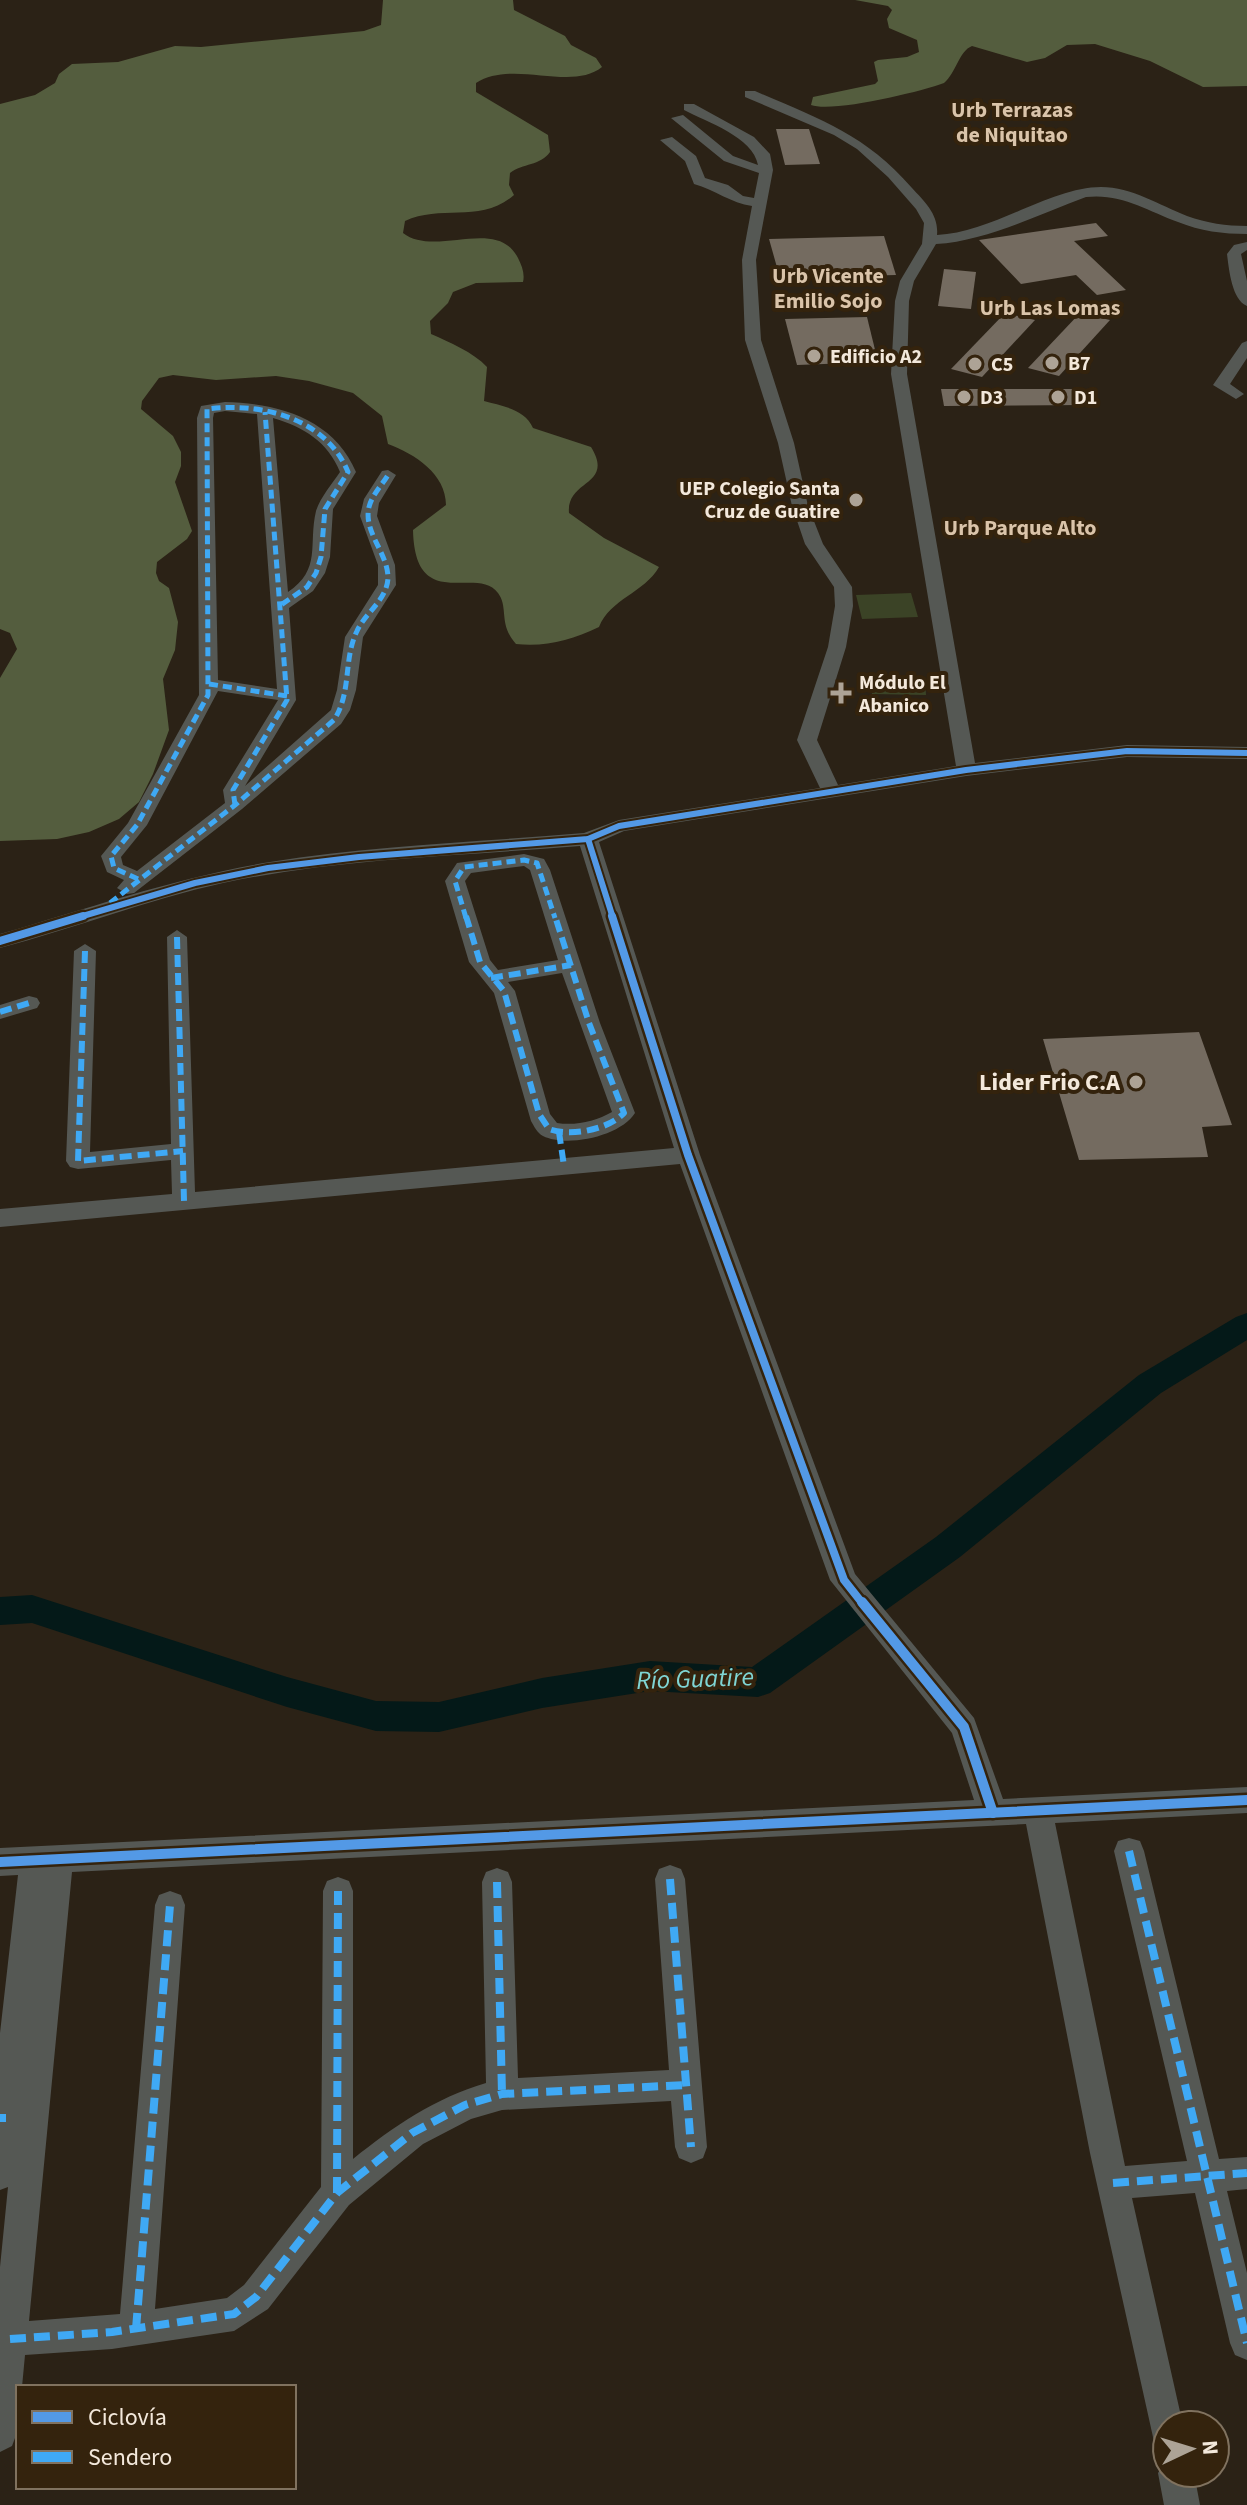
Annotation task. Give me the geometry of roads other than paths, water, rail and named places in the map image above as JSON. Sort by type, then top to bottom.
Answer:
[{"type":"street","points":[[750,94],[839,132],[862,146],[893,174],[922,207],[931,223],[930,240],[907,281],[902,301],[899,374],[966,770]]},
{"type":"street","points":[[766,170],[737,165],[714,150],[684,112],[749,140],[763,154],[766,170],[749,260],[753,340],[814,544],[843,587],[844,606],[837,647],[807,740],[832,793]]},
{"type":"street","points":[[667,140],[691,159],[699,181],[723,188],[739,200],[760,203]]},
{"type":"street","points":[[930,240],[962,236],[1084,193],[1098,191],[1144,200],[1202,226],[1247,230]]},
{"type":"street","points":[[1243,250],[1236,271],[1247,302]]},
{"type":"street","points":[[1236,394],[1221,385],[1247,346]]},
{"type":"street","points":[[138,879],[114,868],[111,856],[137,825],[208,695],[207,409],[239,405],[307,425],[333,442],[345,461],[348,472],[325,509],[316,573],[307,587],[281,605]]},
{"type":"street","points":[[235,805],[233,790],[287,696],[265,412]]},
{"type":"street","points":[[101,911],[235,805],[334,720],[344,707],[352,640],[359,624],[380,599],[387,584],[387,568],[369,517],[369,507],[388,475]]},
{"type":"street","points":[[209,684],[287,696]]},
{"type":"street","points":[[0,941],[224,877],[333,859],[588,839],[619,826],[966,770],[1127,751],[1247,753]]},
{"type":"street","points":[[588,839],[688,1155],[844,1580],[964,1727],[993,1813]]},
{"type":"street","points":[[524,860],[537,863],[571,965],[624,1113],[622,1119],[610,1125],[559,1132],[548,1127],[539,1114],[504,991],[480,962],[455,881],[459,870],[471,865],[524,860]]},
{"type":"street","points":[[177,937],[184,1201]]},
{"type":"street","points":[[85,951],[78,1161],[183,1151]]},
{"type":"street","points":[[491,978],[571,965]]},
{"type":"street","points":[[0,1012],[29,1003]]},
{"type":"street","points":[[559,1132],[564,1166]]},
{"type":"street","points":[[0,1218],[688,1155]]},
{"type":"street","points":[[0,1862],[1247,1800]]},
{"type":"street","points":[[1038,1810],[1162,2409]]},
{"type":"street","points":[[1129,1851],[1247,2343]]},
{"type":"street","points":[[0,2174],[3,2118],[46,1860]]},
{"type":"street","points":[[0,2434],[46,1860]]},
{"type":"street","points":[[670,1879],[691,2147]]},
{"type":"street","points":[[497,1882],[502,2094]]},
{"type":"street","points":[[337,2193],[338,1891]]},
{"type":"street","points":[[136,2329],[170,1905]]},
{"type":"street","points":[[10,2339],[136,2329],[234,2314],[256,2297],[337,2193],[412,2133],[465,2105],[502,2094],[686,2085]]},
{"type":"street","points":[[1113,2183],[1247,2173]]},
{"type":"waterway","name":"Río Guatire","points":[[0,1611],[32,1609],[287,1692],[376,1716],[439,1717],[542,1693],[650,1676],[758,1682],[948,1547],[1150,1384],[1247,1325]]},
{"type":"place","name":"Edificio A2","points":[[814,356]]},
{"type":"place","name":"B7","points":[[1052,363]]},
{"type":"place","name":"C5","points":[[975,364]]},
{"type":"place","name":"D3","points":[[964,397]]},
{"type":"place","name":"D1","points":[[1058,397]]},
{"type":"place","name":"UEP Colegio Santa Cruz de Guatire","points":[[856,500]]},
{"type":"place","name":"Módulo El Abanico","points":[[841,693]]},
{"type":"place","name":"Lider Frio C.A","points":[[1136,1082]]},
{"type":"district","name":"Urb Terrazas de Niquitao","points":[[1012,122]]},
{"type":"district","name":"Urb Vicente Emilio Sojo","points":[[828,288]]},
{"type":"district","name":"Urb Las Lomas","points":[[1050,307]]},
{"type":"district","name":"Urb Parque Alto","points":[[1020,527]]}]
